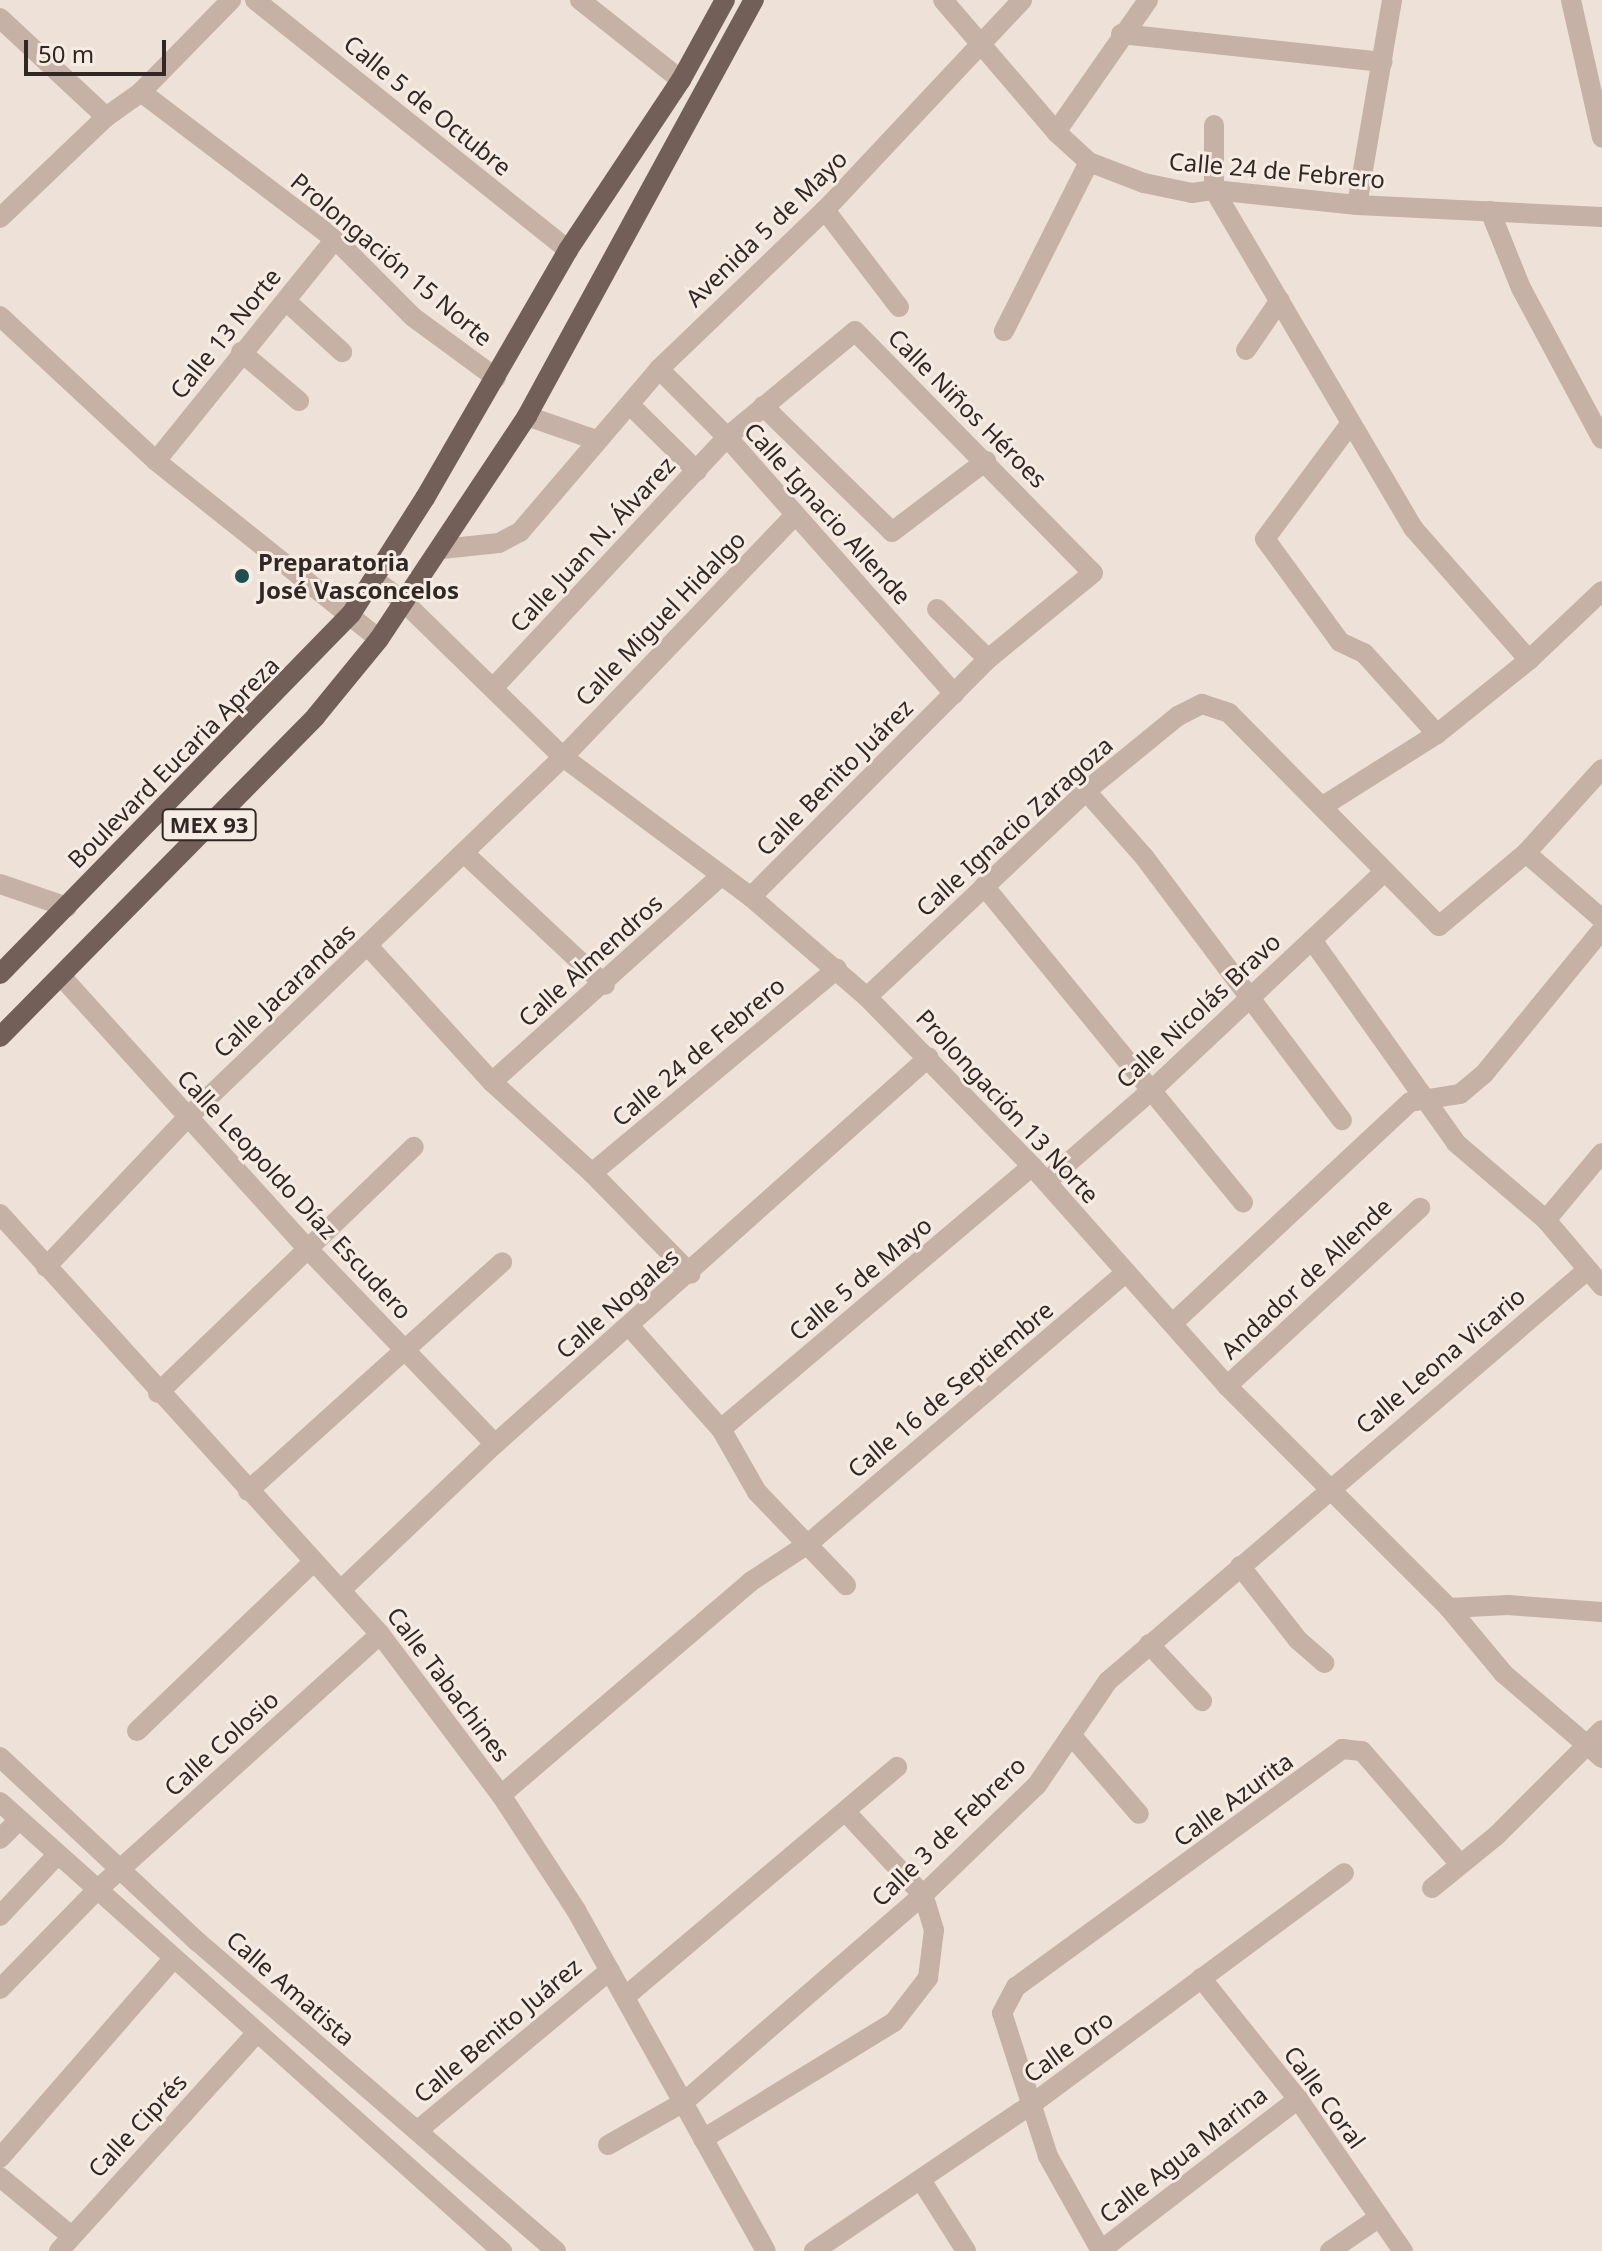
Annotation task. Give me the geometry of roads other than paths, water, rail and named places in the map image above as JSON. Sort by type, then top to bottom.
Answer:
[{"type":"main road","name":"MEX 93","points":[[375,580],[496,378],[568,250],[681,80],[725,0]]},
{"type":"main road","name":"MEX 93","points":[[0,1037],[316,716],[379,639],[442,549],[527,416],[702,90],[754,0]]},
{"type":"main road","name":"Boulevard Eucaria Apreza","points":[[0,974],[351,614],[375,580]]},
{"type":"street","points":[[0,218],[106,117],[141,92],[231,0]]},
{"type":"street","name":"Calle 5 de Octubre","points":[[255,0],[568,250]]},
{"type":"street","points":[[580,0],[681,80]]},
{"type":"street","name":"Calle 24 de Febrero","points":[[943,0],[1056,132],[1089,162],[1144,183],[1192,193],[1214,190],[1357,205],[1602,217]]},
{"type":"street","name":"Avenida 5 de Mayo","points":[[442,549],[499,543],[520,532],[659,369],[825,210],[984,45],[1022,0]]},
{"type":"street","points":[[1056,132],[1121,34],[1148,0]]},
{"type":"street","points":[[1357,205],[1392,0]]},
{"type":"street","points":[[1571,0],[1602,135]]},
{"type":"street","points":[[0,18],[106,117]]},
{"type":"street","points":[[1121,34],[1383,62]]},
{"type":"street","name":"Prolongación 15 Norte","points":[[141,92],[335,239],[413,317],[496,378]]},
{"type":"street","points":[[1214,125],[1214,190],[1351,423],[1413,528],[1529,660]]},
{"type":"street","points":[[1004,331],[1089,162]]},
{"type":"street","points":[[825,210],[899,307]]},
{"type":"street","points":[[1490,211],[1521,288],[1602,439]]},
{"type":"street","name":"Calle 13 Norte","points":[[156,461],[335,239]]},
{"type":"street","points":[[1246,350],[1280,300]]},
{"type":"street","points":[[286,301],[342,352]]},
{"type":"street","points":[[0,316],[156,461],[379,639]]},
{"type":"street","name":"Calle Niños Héroes","points":[[727,437],[855,331],[1093,573]]},
{"type":"street","points":[[241,352],[299,401]]},
{"type":"street","name":"Calle Ignacio Allende","points":[[659,369],[727,437],[954,694]]},
{"type":"street","points":[[630,405],[697,471]]},
{"type":"street","points":[[763,406],[892,532],[986,461]]},
{"type":"street","points":[[527,416],[596,440]]},
{"type":"street","points":[[1351,423],[1265,539],[1340,642],[1364,653],[1437,734]]},
{"type":"street","name":"Calle Juan N. Álvarez","points":[[494,687],[727,437]]},
{"type":"street","name":"Calle Miguel Hidalgo","points":[[563,757],[795,515]]},
{"type":"street","name":"Calle Benito Juárez","points":[[751,897],[988,659],[1093,573]]},
{"type":"street","name":"Prolongación 13 Norte","points":[[375,580],[403,601],[563,757],[751,897],[867,997],[929,1057],[1039,1174],[1227,1386],[1449,1608],[1504,1674],[1602,1758]]},
{"type":"street","points":[[1602,591],[1529,660],[1437,734],[1323,806],[1431,924],[1448,923],[1526,853],[1602,769]]},
{"type":"street","points":[[937,609],[988,659]]},
{"type":"street","name":"Calle Ignacio Zaragoza","points":[[867,997],[1086,791],[1178,716],[1202,704],[1229,713],[1323,806]]},
{"type":"street","name":"Calle Jacarandas","points":[[46,1267],[187,1118],[369,947],[563,757]]},
{"type":"street","points":[[1086,791],[1145,858],[1247,999],[1342,1120]]},
{"type":"street","points":[[464,853],[605,985]]},
{"type":"street","points":[[1526,853],[1602,919]]},
{"type":"street","name":"Calle Nicolás Bravo","points":[[1039,1174],[1153,1089],[1383,873]]},
{"type":"street","name":"Calle Almendros","points":[[492,1082],[605,985],[722,875]]},
{"type":"street","points":[[0,884],[67,907]]},
{"type":"street","points":[[984,886],[1153,1089],[1243,1203]]},
{"type":"street","points":[[1173,1323],[1410,1102],[1460,1094],[1484,1074],[1602,930]]},
{"type":"street","points":[[1312,940],[1456,1143],[1546,1220],[1586,1271],[1602,1286]]},
{"type":"street","points":[[369,947],[492,1082],[592,1173],[691,1274]]},
{"type":"street","name":"Calle 24 de Febrero","points":[[592,1173],[837,969]]},
{"type":"street","name":"Calle Leopoldo Díaz Escudero","points":[[61,976],[306,1247],[495,1444]]},
{"type":"street","name":"Calle Nogales","points":[[341,1590],[495,1444],[691,1274],[929,1057]]},
{"type":"street","points":[[158,1393],[306,1247],[414,1147]]},
{"type":"street","points":[[1546,1220],[1602,1153]]},
{"type":"street","name":"Calle 5 de Mayo","points":[[721,1429],[1039,1174]]},
{"type":"street","name":"Andador de Allende","points":[[1227,1386],[1420,1208]]},
{"type":"street","name":"Calle Tabachines","points":[[0,1214],[158,1393],[380,1634],[501,1795],[626,1996],[766,2251]]},
{"type":"street","points":[[248,1491],[502,1262]]},
{"type":"street","name":"Calle Leona Vicario","points":[[1328,1489],[1586,1271]]},
{"type":"street","name":"Calle 16 de Septiembre","points":[[501,1795],[750,1582],[808,1544],[1125,1273]]},
{"type":"street","points":[[630,1327],[721,1429],[757,1492],[846,1585]]},
{"type":"street","name":"Calle 3 de Febrero","points":[[608,2145],[684,2102],[923,1895],[1037,1785],[1108,1681],[1328,1489]]},
{"type":"street","points":[[137,1731],[313,1562]]},
{"type":"street","points":[[1240,1566],[1298,1640],[1324,1663]]},
{"type":"street","points":[[1449,1608],[1508,1605],[1602,1612]]},
{"type":"street","name":"Calle Colosio","points":[[0,1989],[96,1891],[380,1634]]},
{"type":"street","points":[[1149,1644],[1202,1701]]},
{"type":"street","points":[[1432,1888],[1497,1835],[1602,1730]]},
{"type":"street","points":[[1071,1735],[1139,1814]]},
{"type":"street","name":"Calle Azurita","points":[[1032,2104],[1002,2013],[1006,1998],[1342,1749],[1353,1746],[1372,1763],[1459,1863]]},
{"type":"street","name":"Calle Amatista","points":[[0,1757],[198,1942],[556,2251]]},
{"type":"street","points":[[626,1996],[897,1767]]},
{"type":"street","points":[[0,1802],[255,2035],[502,2251]]},
{"type":"street","points":[[703,2139],[894,2022],[913,2002],[928,1978],[934,1930],[923,1895],[846,1812]]},
{"type":"street","points":[[0,1839],[19,1820]]},
{"type":"street","points":[[0,1916],[57,1855]]},
{"type":"street","name":"Calle Oro","points":[[814,2251],[1032,2104],[1344,1873]]},
{"type":"street","points":[[0,2158],[173,1959]]},
{"type":"street","name":"Calle Benito Juárez","points":[[417,2131],[610,1970]]},
{"type":"street","name":"Calle Coral","points":[[1201,1978],[1298,2099],[1403,2251]]},
{"type":"street","name":"Calle Ciprés","points":[[64,2243],[255,2035]]},
{"type":"street","name":"Calle Agua Marina","points":[[1101,2251],[1298,2099]]},
{"type":"street","points":[[1032,2104],[1048,2156],[1101,2251]]},
{"type":"street","points":[[0,2177],[64,2243]]},
{"type":"street","points":[[921,2180],[966,2251]]},
{"type":"street","points":[[1330,2251],[1378,2218]]},
{"type":"place","name":"Preparatoria José Vasconcelos","points":[[242,576]]}]
